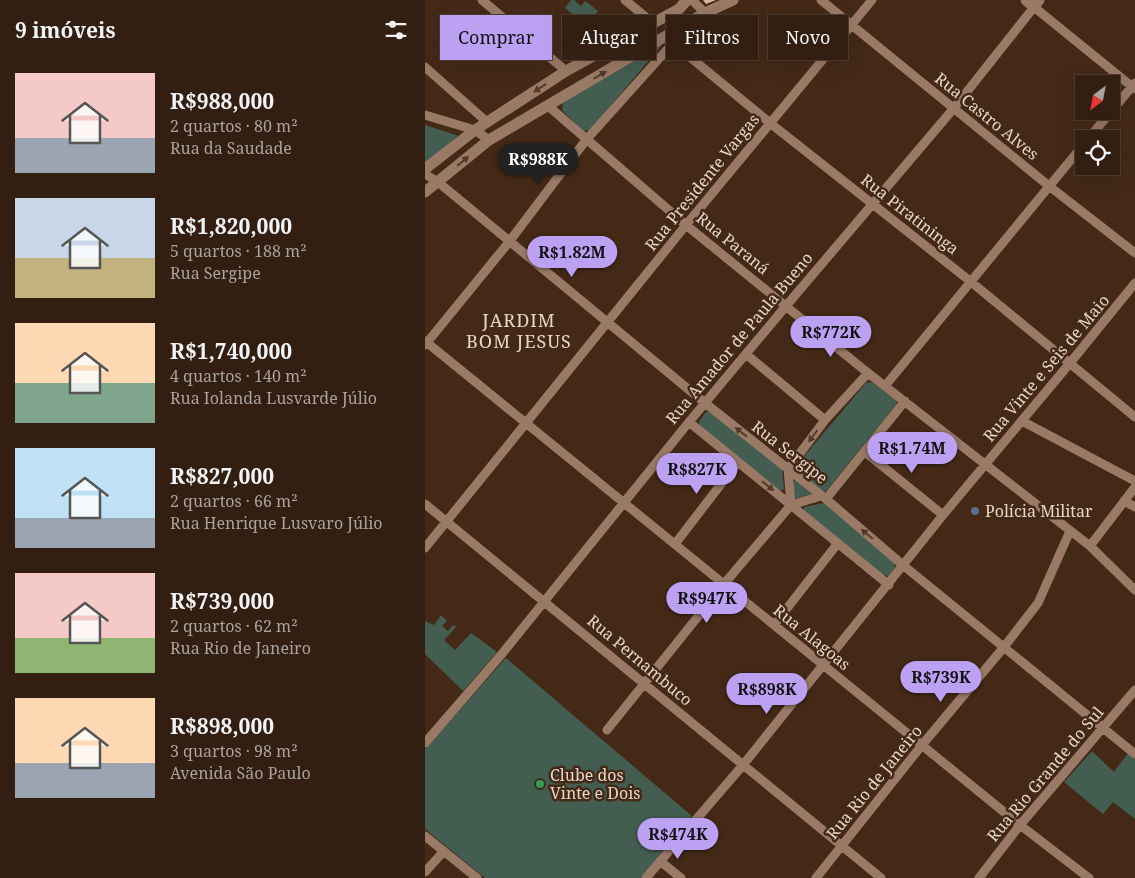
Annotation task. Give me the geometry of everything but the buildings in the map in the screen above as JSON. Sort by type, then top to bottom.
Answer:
[{"type":"street","points":[[482,0],[566,71]]},
{"type":"street","points":[[625,0],[643,15]]},
{"type":"street","points":[[656,21],[679,9],[687,0]]},
{"type":"street","points":[[692,0],[705,13]]},
{"type":"street","points":[[702,15],[733,0]]},
{"type":"street","name":"Rua Castro Alves","points":[[821,0],[1049,186],[1135,253]]},
{"type":"street","name":"Rua Presidente Vargas","points":[[425,548],[686,225],[872,0]]},
{"type":"street","points":[[1033,2],[1134,86],[1096,130]]},
{"type":"street","name":"Rua Amador de Paula Bueno","points":[[425,743],[545,602],[689,422],[954,108],[1033,2]]},
{"type":"street","points":[[425,192],[489,140],[547,105],[666,42]]},
{"type":"street","points":[[426,343],[509,242],[586,140],[666,45]]},
{"type":"street","points":[[425,169],[475,130],[586,60]]},
{"type":"street","name":"Rua Piratininga","points":[[694,60],[1135,416]]},
{"type":"street","points":[[425,67],[487,122]]},
{"type":"street","name":"Rua Paraná","points":[[547,105],[686,225],[868,373],[1090,546],[1135,590]]},
{"type":"street","points":[[425,115],[475,130],[489,140]]},
{"type":"street","points":[[885,386],[1075,155]]},
{"type":"street","name":"Rua Sergipe","points":[[425,174],[438,182],[607,323],[824,498],[904,566],[1135,754]]},
{"type":"street","name":"Rua Vinte e Seis de Maio","points":[[647,878],[743,765],[889,585],[943,515],[1071,363],[1135,283]]},
{"type":"street","name":"Rua Alagoas","points":[[426,343],[1089,878]]},
{"type":"street","points":[[746,354],[825,420]]},
{"type":"street","points":[[791,505],[788,469],[825,420],[868,373]]},
{"type":"street","points":[[607,730],[724,584],[791,505],[824,498],[865,452],[905,402]]},
{"type":"street","points":[[1022,420],[1135,480]]},
{"type":"street","points":[[689,422],[889,585]]},
{"type":"street","points":[[865,452],[943,515]]},
{"type":"street","points":[[675,544],[738,462]]},
{"type":"street","points":[[1090,546],[1135,487]]},
{"type":"street","points":[[1124,501],[1135,507]]},
{"type":"street","name":"Rua Pernambuco","points":[[425,504],[881,878]]},
{"type":"street","name":"Rua Rio de Janeiro","points":[[816,878],[1039,603],[1070,531]]},
{"type":"street","points":[[774,625],[838,544]]},
{"type":"street","name":"Rua Rio Grande do Sul","points":[[979,878],[1021,825],[1135,690]]},
{"type":"street","points":[[425,836],[477,878]]},
{"type":"street","points":[[425,872],[444,851]]},
{"type":"street","points":[[660,861],[681,878]]},
{"type":"green space","points":[[571,0],[574,0],[581,6],[585,1],[598,11],[597,15],[573,15],[565,8]]},
{"type":"green space","points":[[636,60],[649,60],[590,130],[583,131],[562,110],[563,102]]},
{"type":"green space","points":[[425,125],[458,136],[425,164]]},
{"type":"green space","points":[[872,382],[897,401],[896,405],[826,491],[821,492],[796,471],[795,467],[866,383]]},
{"type":"green space","points":[[706,412],[711,412],[782,468],[784,489],[780,491],[700,427],[699,421]]},
{"type":"green space","points":[[796,479],[812,491],[812,494],[794,499],[794,481]]},
{"type":"green space","points":[[824,503],[894,561],[895,567],[889,576],[883,575],[804,511],[804,507]]},
{"type":"green space","points":[[441,615],[447,621],[442,626],[448,631],[453,625],[456,627],[444,640],[455,650],[471,633],[497,652],[463,691],[425,654],[425,621],[434,625]]},
{"type":"green space","name":"Clube dos Vinte e Dois","points":[[506,658],[692,816],[641,878],[485,878],[425,829],[425,749]]},
{"type":"green space","points":[[1092,751],[1114,772],[1128,753],[1135,759],[1135,819],[1113,802],[1103,814],[1064,782]]},
{"type":"place","name":"Polícia Militar","points":[[975,511]]},
{"type":"place","name":"Clube dos Vinte e Dois","points":[[540,784]]},
{"type":"district","name":"JARDIM BOM JESUS","points":[[519,330]]}]
